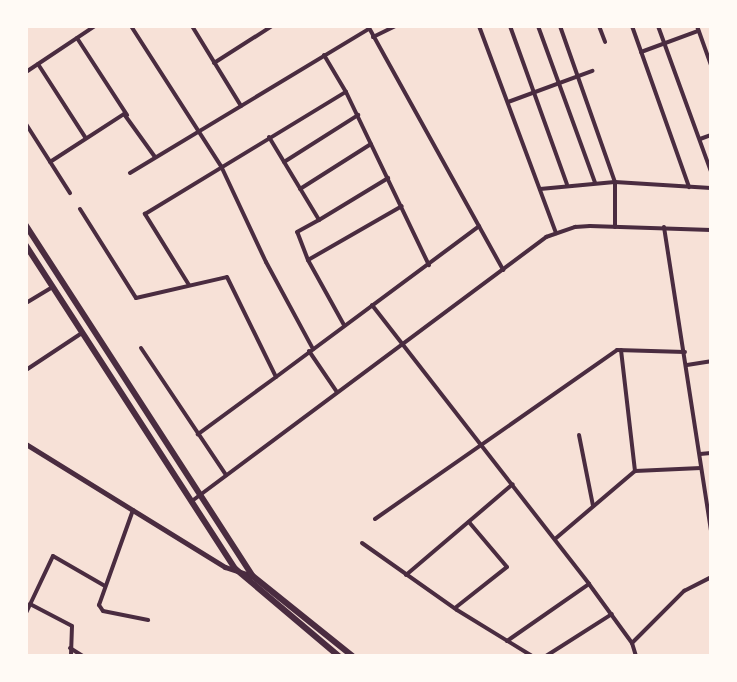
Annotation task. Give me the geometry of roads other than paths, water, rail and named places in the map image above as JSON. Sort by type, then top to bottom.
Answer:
[{"type":"main road","points":[[26,225],[253,576],[350,655]]},
{"type":"main road","points":[[26,245],[238,573],[339,656]]},
{"type":"street","points":[[26,72],[95,26]]},
{"type":"street","points":[[131,26],[221,166],[266,262],[311,350],[337,392]]},
{"type":"street","points":[[192,26],[241,106]]},
{"type":"street","points":[[214,63],[272,26]]},
{"type":"street","points":[[373,37],[396,26]]},
{"type":"street","points":[[479,26],[556,233]]},
{"type":"street","points":[[510,26],[567,184]]},
{"type":"street","points":[[538,26],[594,183]]},
{"type":"street","points":[[560,26],[615,182],[615,226]]},
{"type":"street","points":[[599,26],[605,42]]},
{"type":"street","points":[[632,26],[689,187]]},
{"type":"street","points":[[658,26],[711,172]]},
{"type":"street","points":[[130,172],[368,28],[503,270]]},
{"type":"street","points":[[641,52],[665,44],[698,29],[711,65]]},
{"type":"street","points":[[77,38],[155,157]]},
{"type":"street","points":[[324,56],[358,115],[429,265]]},
{"type":"street","points":[[38,64],[85,137]]},
{"type":"street","points":[[508,102],[592,71]]},
{"type":"street","points":[[189,286],[145,214],[221,166],[346,92]]},
{"type":"street","points":[[50,162],[119,116],[128,115]]},
{"type":"street","points":[[284,162],[358,115]]},
{"type":"street","points":[[26,124],[70,192]]},
{"type":"street","points":[[700,139],[711,136]]},
{"type":"street","points":[[269,137],[319,220]]},
{"type":"street","points":[[300,189],[372,144]]},
{"type":"street","points":[[344,325],[308,260],[297,232],[388,178]]},
{"type":"street","points":[[540,189],[567,184],[615,182],[711,188]]},
{"type":"street","points":[[308,260],[402,206]]},
{"type":"street","points":[[80,209],[136,298],[227,277],[276,377]]},
{"type":"street","points":[[198,434],[344,325],[429,265],[479,226]]},
{"type":"street","points":[[192,501],[530,248],[556,233],[575,227],[615,226],[711,230]]},
{"type":"street","points":[[664,227],[685,352],[711,532]]},
{"type":"street","points":[[26,303],[53,287]]},
{"type":"street","points":[[372,306],[590,584],[632,643],[636,656]]},
{"type":"street","points":[[26,370],[82,333]]},
{"type":"street","points":[[141,348],[226,475]]},
{"type":"street","points":[[375,519],[481,443],[621,350],[685,352]]},
{"type":"street","points":[[621,350],[635,471]]},
{"type":"street","points":[[687,365],[711,361]]},
{"type":"street","points":[[579,435],[593,506]]},
{"type":"street","points":[[26,444],[238,573],[253,576]]},
{"type":"street","points":[[700,454],[711,453]]},
{"type":"street","points":[[555,540],[635,471],[701,468]]},
{"type":"street","points":[[406,575],[512,484]]},
{"type":"street","points":[[133,510],[99,602],[101,610],[148,620]]},
{"type":"street","points":[[454,608],[507,567],[469,522]]},
{"type":"street","points":[[362,543],[454,608],[532,656]]},
{"type":"street","points":[[26,613],[53,556],[105,586]]},
{"type":"street","points":[[632,643],[684,591],[711,577]]},
{"type":"street","points":[[507,641],[590,584]]},
{"type":"street","points":[[30,604],[72,626],[74,633],[70,648],[71,656]]},
{"type":"street","points":[[546,656],[612,614]]},
{"type":"street","points":[[70,648],[83,656]]}]
